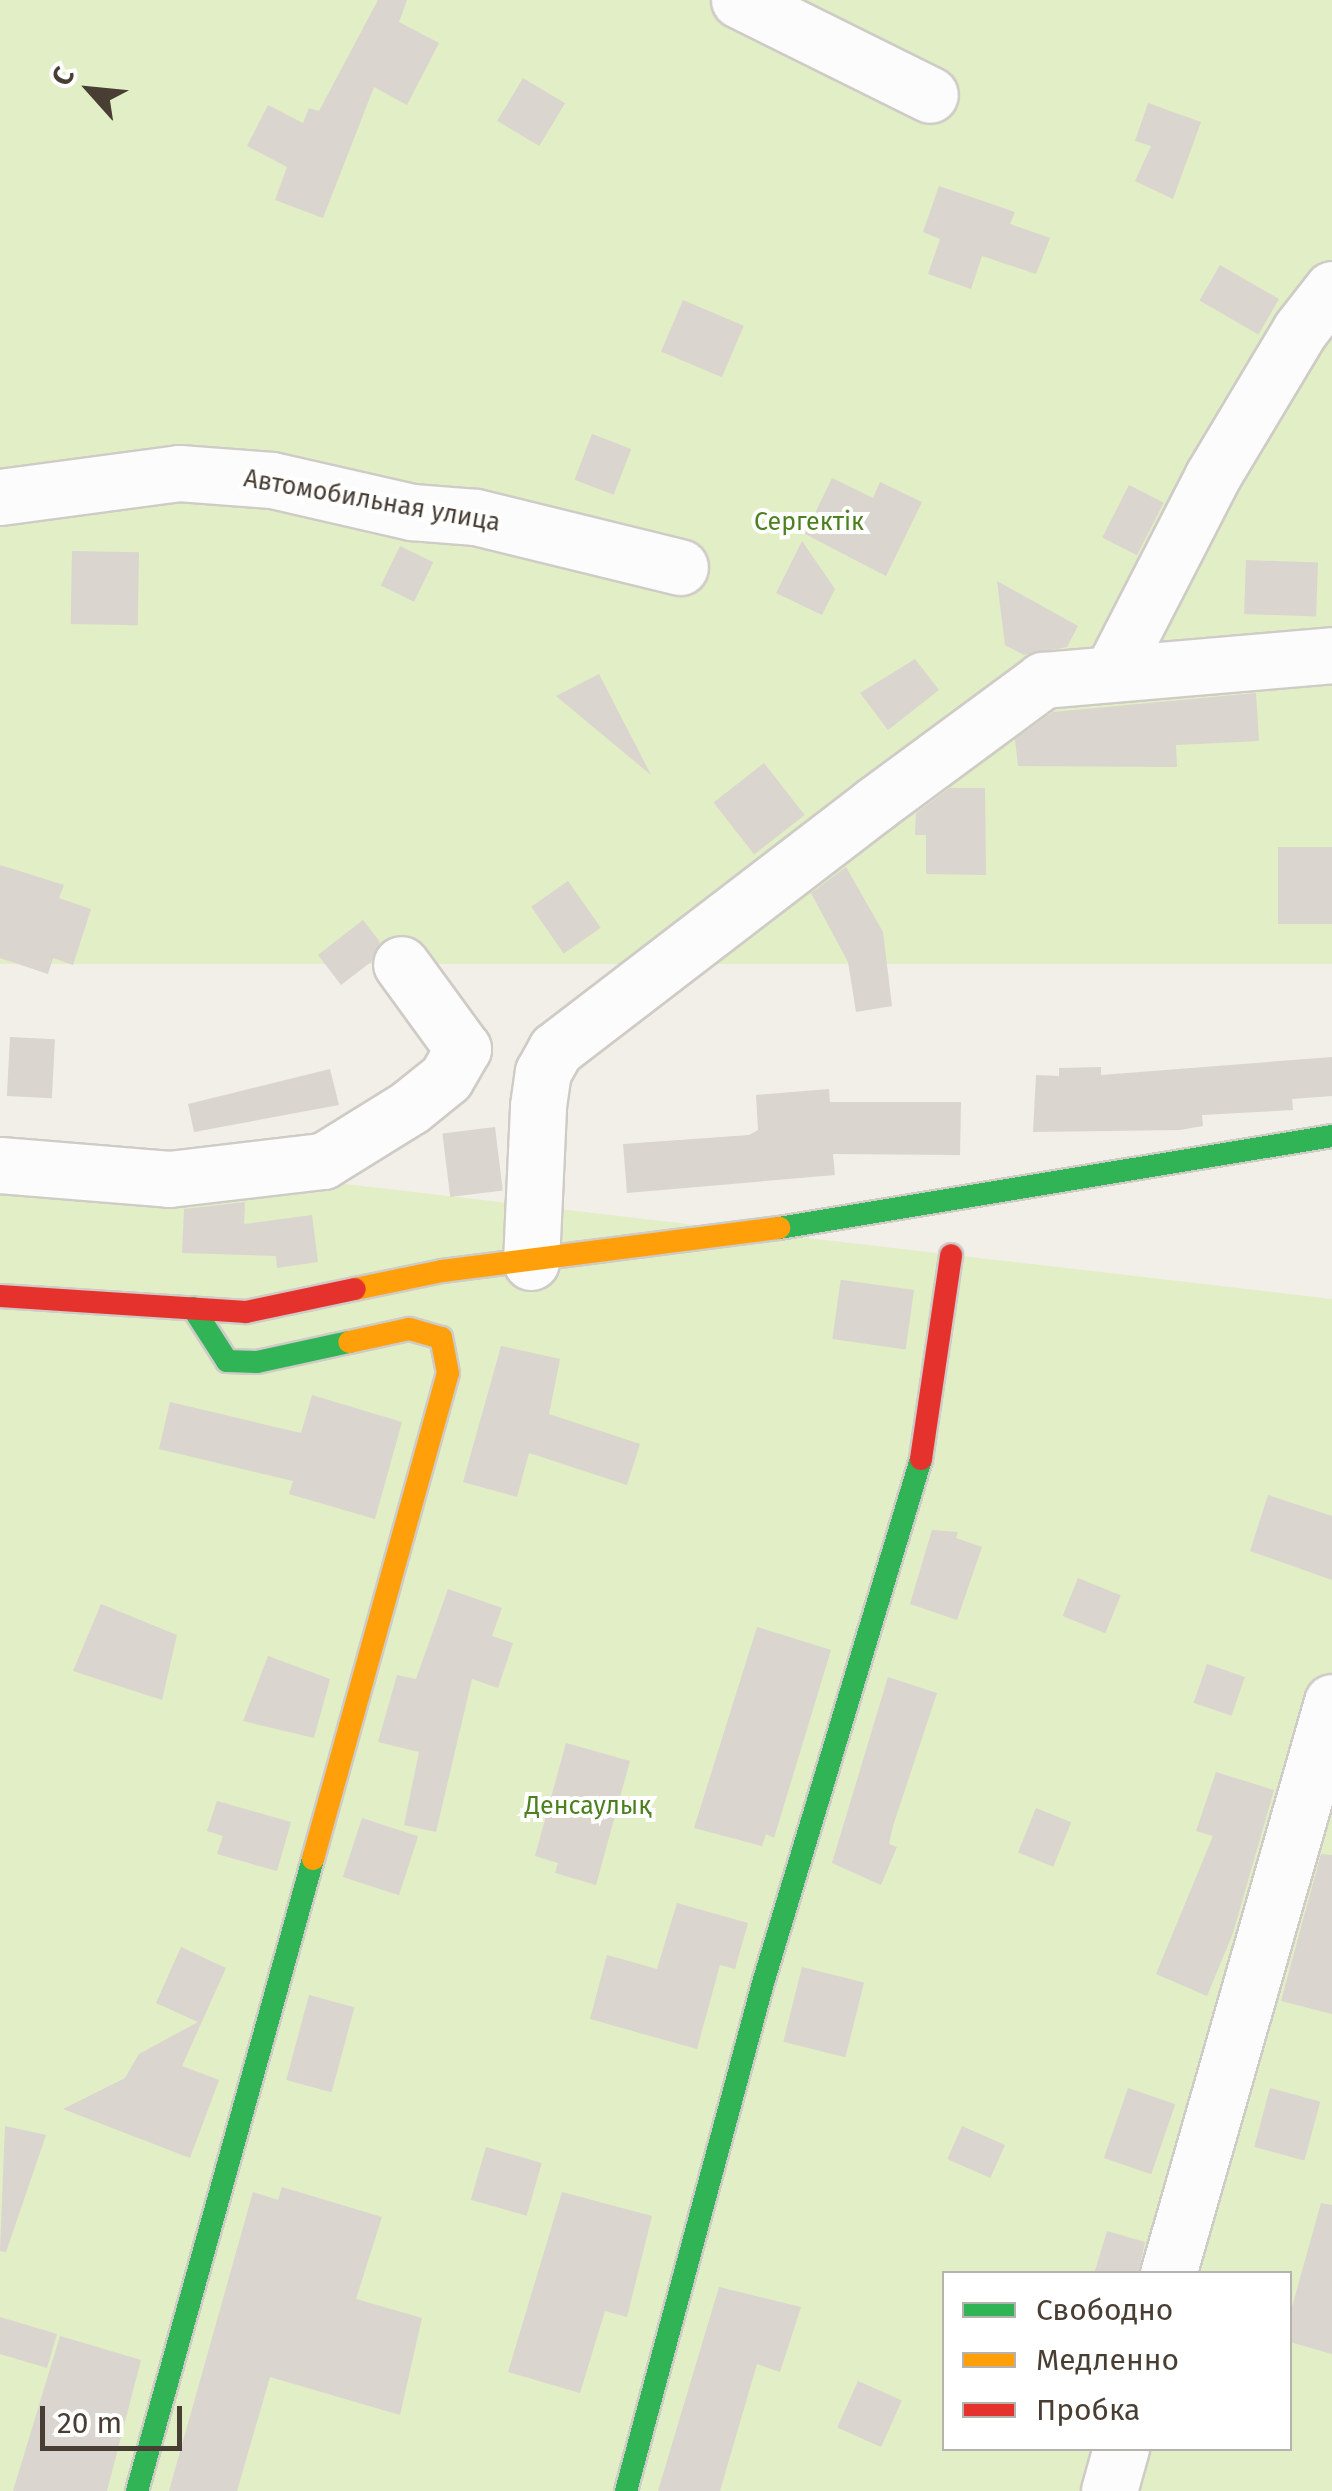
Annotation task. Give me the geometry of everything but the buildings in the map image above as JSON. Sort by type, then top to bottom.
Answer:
[{"type":"street","points":[[739,0],[930,95]]},
{"type":"street","points":[[1094,672],[1332,289]]},
{"type":"street","name":"Автомобильная улица","points":[[0,497],[178,473],[272,480],[412,512],[476,517],[680,567]]},
{"type":"street","points":[[530,1262],[538,1106],[543,1072],[556,1049],[1043,680],[1094,672],[1332,656]]},
{"type":"street","points":[[0,1165],[169,1179],[323,1161],[410,1108],[446,1078],[463,1049],[401,964]]},
{"type":"street","points":[[0,1296],[246,1312],[442,1271],[860,1216],[1332,1136]]},
{"type":"street","points":[[626,2491],[764,1983],[925,1444],[951,1255]]},
{"type":"street","points":[[137,2491],[448,1373],[441,1338],[409,1330],[257,1362],[227,1361],[192,1308]]},
{"type":"street","points":[[1169,2271],[1332,1702]]},
{"type":"street","points":[[1109,2491],[1119,2451]]},
{"type":"green space","name":"Сергектік","points":[[0,0],[1332,0],[1332,964],[0,964]]},
{"type":"green space","name":"Денсаулық","points":[[0,1144],[1332,1299],[1332,2491],[0,2491]]},
{"type":"traffic: fast","points":[[779,1228],[1332,1136]]},
{"type":"traffic: fast","points":[[193,1308],[227,1361],[257,1362],[349,1342]]},
{"type":"traffic: fast","points":[[626,2491],[763,1983],[921,1459]]},
{"type":"traffic: fast","points":[[137,2491],[313,1859]]},
{"type":"traffic: slow","points":[[355,1289],[442,1271],[779,1228]]},
{"type":"traffic: slow","points":[[313,1859],[448,1373],[441,1338],[409,1329],[349,1342]]},
{"type":"traffic: jam","points":[[921,1459],[951,1255]]},
{"type":"traffic: jam","points":[[0,1296],[246,1312],[355,1289]]}]
